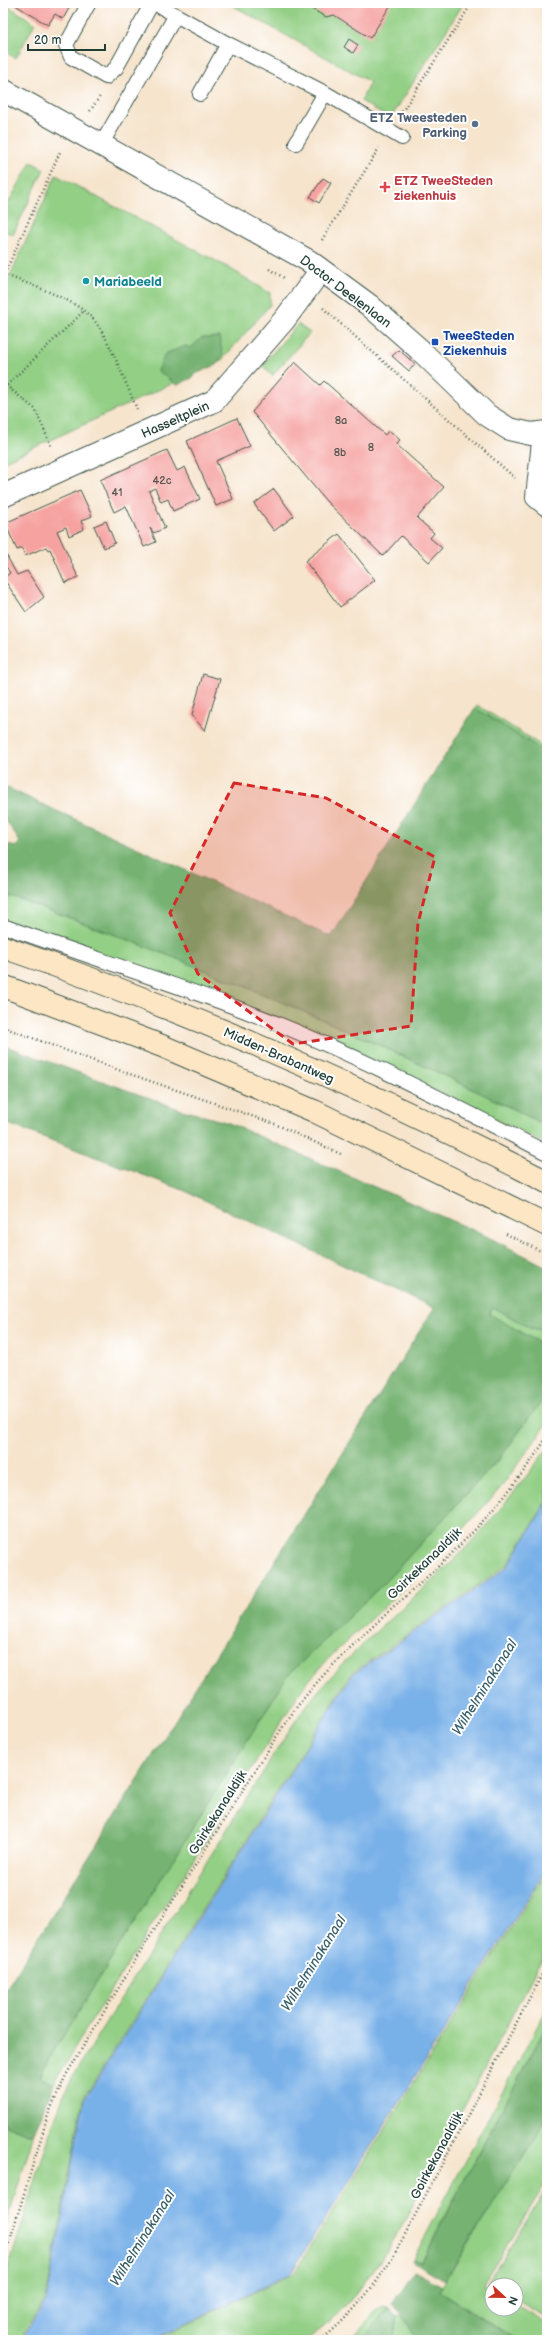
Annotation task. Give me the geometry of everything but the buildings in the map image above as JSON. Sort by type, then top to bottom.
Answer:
[{"type":"main road","name":"Midden-Brabantweg","points":[[3,947],[121,990],[268,1050],[433,1124],[547,1182]]},
{"type":"main road","points":[[6,990],[162,1046],[314,1110],[547,1225]]},
{"type":"street","name":"Doctor Deelenlaan","points":[[3,90],[77,130],[321,270],[369,305],[414,344],[488,415],[509,429],[520,433],[545,433],[538,497],[547,505]]},
{"type":"street","name":"Hasseltplein","points":[[3,496],[214,401],[285,320],[321,270]]},
{"type":"lane","points":[[89,3],[66,45],[71,57],[106,77],[116,68],[153,3],[228,44],[325,92],[402,138]]},
{"type":"lane","points":[[101,145],[176,15]]},
{"type":"lane","points":[[200,94],[228,44]]},
{"type":"lane","points":[[296,143],[325,92]]},
{"type":"lane","name":"Midden-Brabantweg","points":[[3,926],[259,1017],[446,1101],[547,1153]]},
{"type":"path","points":[[106,77],[103,92],[77,130],[61,150],[4,276],[73,303],[84,311],[98,326],[147,431]]},
{"type":"path","points":[[7,385],[84,311]]},
{"type":"path","points":[[3,383],[35,409],[61,469]]},
{"type":"path","points":[[3,1027],[124,1072],[276,1124],[348,1157]]},
{"type":"path","points":[[502,1232],[547,1254]]},
{"type":"path","name":"Goirkekanaaldijk","points":[[3,2263],[48,2115],[66,2075],[140,1952],[286,1721],[299,1702],[351,1645],[454,1552],[494,1507],[547,1437]]},
{"type":"path","name":"Goirkekanaaldijk","points":[[321,2340],[341,2324],[368,2293],[392,2259],[547,1965]]},
{"type":"highlighted area","points":[[234,783],[326,798],[435,857],[418,923],[411,1026],[293,1044],[198,974],[170,913]]},
{"type":"green space","points":[[3,3],[35,23],[16,58],[3,51]]},
{"type":"green space","points":[[228,3],[464,3],[390,119],[361,101],[370,82]]},
{"type":"green space","points":[[31,162],[44,169],[13,235],[3,230],[3,213]]},
{"type":"green space","points":[[56,175],[229,268],[270,293],[270,305],[221,361],[3,462],[3,291]]},
{"type":"green space","points":[[298,324],[310,333],[272,376],[262,365]]},
{"type":"green space","points":[[219,337],[223,355],[216,365],[193,375],[194,377],[177,385],[158,371],[165,354],[185,346],[191,348],[201,338]]},
{"type":"green space","points":[[477,705],[547,749],[547,753],[475,708]]},
{"type":"green space","points":[[475,708],[547,753],[547,1126],[414,1061],[279,1001],[142,945],[3,894],[3,843],[15,847],[20,842],[3,816],[3,786],[331,937]]},
{"type":"green space","points":[[3,894],[142,945],[211,973],[279,1001],[414,1061],[547,1126],[547,1145],[449,1096],[3,920]]},
{"type":"green space","points":[[3,1045],[179,1109],[229,1123],[484,1235],[547,1267],[547,1331],[530,1328],[493,1307],[489,1314],[547,1347],[547,1393],[500,1458],[386,1581],[288,1675],[47,2062],[40,2077],[54,2084],[33,2136],[3,2124],[3,1994],[434,1308],[183,1190],[3,1122]]},
{"type":"green space","points":[[493,1307],[530,1328],[547,1331],[547,1347],[489,1314]]},
{"type":"green space","points":[[547,1393],[547,1424],[502,1486],[444,1551],[333,1654],[304,1686],[75,2047],[54,2084],[40,2078],[47,2062],[66,2031],[288,1675],[386,1581],[500,1458]]},
{"type":"green space","points":[[547,1449],[547,1501],[507,1565],[351,1674],[83,2099],[46,2298],[20,2340],[3,2340],[3,2285],[53,2124],[67,2087],[86,2054],[290,1729],[307,1705],[326,1682],[367,1640],[467,1547],[525,1478]]},
{"type":"green space","points":[[547,1871],[547,1949],[402,2225],[386,2253],[355,2295],[333,2319],[308,2340],[154,2340],[294,2273]]},
{"type":"green space","points":[[547,2008],[547,2025],[420,2263],[413,2259]]},
{"type":"green space","points":[[547,2025],[547,2118],[445,2280],[412,2261],[413,2259],[421,2262]]},
{"type":"green space","points":[[547,2118],[547,2181],[487,2277],[484,2277],[483,2284],[484,2317],[524,2317],[524,2310],[547,2324],[547,2340],[517,2340],[439,2291]]},
{"type":"green space","points":[[3,2124],[33,2136],[3,2236]]},
{"type":"green space","points":[[547,2188],[547,2319],[524,2305],[524,2277],[491,2277]]},
{"type":"green space","points":[[414,2271],[442,2286],[439,2291],[517,2340],[417,2340],[402,2314],[392,2304]]},
{"type":"green space","points":[[380,2307],[388,2308],[374,2326],[360,2340],[350,2340]]},
{"type":"green space","points":[[388,2308],[397,2317],[393,2340],[360,2340],[374,2326]]},
{"type":"green space","points":[[402,2314],[417,2340],[393,2340],[397,2317]]},
{"type":"water","name":"Wilhelminakanaal","points":[[547,1503],[547,1868],[291,2273],[151,2340],[22,2340],[47,2299],[84,2100],[352,1675],[507,1567]]},
{"type":"place","name":"ETZ Tweesteden Parking","points":[[475,124]]},
{"type":"place","name":"ETZ TweeSteden ziekenhuis","points":[[385,187]]},
{"type":"place","name":"Mariabeeld","points":[[86,281]]},
{"type":"place","name":"TweeSteden Ziekenhuis","points":[[435,342]]}]
